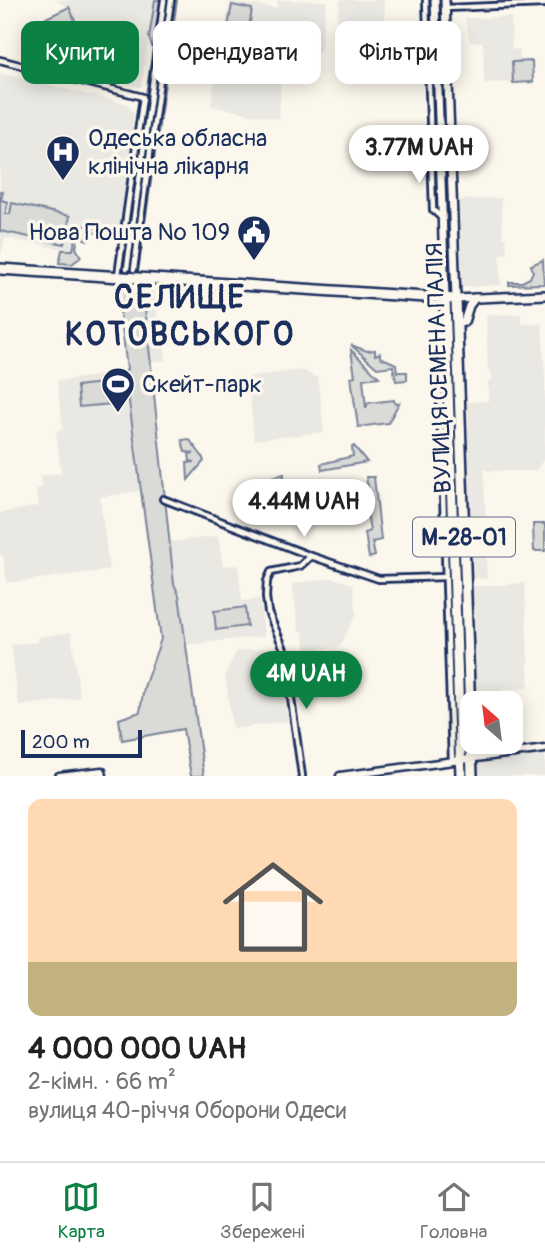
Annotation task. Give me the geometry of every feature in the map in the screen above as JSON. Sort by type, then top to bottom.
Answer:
[{"type":"highway","points":[[0,269],[456,299]]},
{"type":"highway","name":"ВУЛИЦЯ СЕМЕНА ПАЛІЯ","points":[[444,298],[455,586],[456,760],[461,776]]},
{"type":"highway","name":"ВУЛИЦЯ СЕМЕНА ПАЛІЯ","points":[[456,299],[472,776]]},
{"type":"highway","points":[[449,444],[460,444]]},
{"type":"highway","points":[[455,586],[465,585]]},
{"type":"main road","name":"ВУЛИЦЯ СЕМЕНА ПАЛІЯ","points":[[435,0],[436,21]]},
{"type":"main road","name":"ВУЛИЦЯ СЕМЕНА ПАЛІЯ","points":[[438,84],[444,298]]},
{"type":"main road","name":"ВУЛИЦЯ СЕМЕНА ПАЛІЯ","points":[[448,84],[456,299]]},
{"type":"main road","points":[[456,299],[545,295]]},
{"type":"main road","points":[[457,324],[464,322],[469,306],[475,298]]},
{"type":"street","points":[[127,268],[164,0]]},
{"type":"street","points":[[134,269],[170,0]]},
{"type":"street","points":[[426,0],[433,210],[442,218]]},
{"type":"street","points":[[446,4],[545,4]]},
{"type":"street","points":[[0,60],[143,97],[118,276]]},
{"type":"street","points":[[429,137],[440,136]]},
{"type":"street","points":[[446,364],[439,376],[445,577],[456,760]]},
{"type":"street","points":[[163,499],[311,556],[384,580],[445,577]]},
{"type":"street","points":[[302,776],[284,649],[269,618],[266,597],[267,581],[271,572],[300,566],[311,556]]},
{"type":"street","points":[[340,776],[545,749]]},
{"type":"street","points":[[59,776],[103,773]]},
{"type":"shaded area","points":[[53,0],[155,0],[141,87],[129,84],[139,84],[139,21],[75,21],[69,7]]},
{"type":"shaded area","points":[[155,0],[177,0],[174,21],[153,21],[153,49],[149,38]]},
{"type":"shaded area","points":[[278,0],[327,1],[321,44],[321,21],[226,21],[230,2],[276,8]]},
{"type":"shaded area","points":[[340,0],[384,0],[385,21],[337,21]]},
{"type":"shaded area","points":[[232,5],[252,9],[250,21],[229,21]]},
{"type":"shaded area","points":[[69,7],[75,21],[45,21],[44,19]]},
{"type":"shaded area","points":[[511,17],[512,49],[520,50],[520,62],[512,63],[513,82],[484,83],[483,42],[470,42],[465,18]]},
{"type":"shaded area","points":[[153,49],[153,84],[165,84],[138,272],[127,271],[124,266],[125,254],[129,251],[135,194],[131,192]]},
{"type":"shaded area","points":[[532,61],[533,82],[513,83],[512,62]]},
{"type":"shaded area","name":"Одеська обласна клінічна лікарня","points":[[0,73],[21,78],[21,84],[45,84],[128,104],[134,114],[120,231],[78,225],[73,251],[5,238],[0,259]]},
{"type":"shaded area","points":[[214,84],[281,84],[279,119],[211,106]]},
{"type":"shaded area","points":[[443,84],[445,84],[452,286]]},
{"type":"shaded area","points":[[0,191],[3,192],[1,200],[8,202],[5,214],[10,214],[12,203],[70,216],[64,244],[0,231]]},
{"type":"shaded area","points":[[501,198],[503,237],[506,238],[507,254],[500,254],[501,285],[462,287],[459,200]]},
{"type":"shaded area","points":[[78,225],[120,231],[120,234],[113,238],[106,232],[95,233],[89,229],[86,234],[89,240],[84,239],[84,230],[80,229],[76,248],[81,257],[72,264],[59,263],[62,250],[73,250]]},
{"type":"shaded area","points":[[543,260],[544,284],[509,285],[509,282],[522,282],[530,278],[533,271],[531,265]]},
{"type":"shaded area","points":[[117,288],[130,289],[130,295],[137,295],[139,309],[145,309],[174,584],[179,595],[204,776],[191,776],[183,729],[122,740],[119,719],[140,712],[144,687],[161,639],[125,372],[127,369]]},
{"type":"shaded area","points":[[143,289],[155,291],[160,345],[164,345],[166,360],[151,362],[145,309],[139,310],[137,295],[143,294]]},
{"type":"shaded area","points":[[521,314],[524,324],[542,324],[545,458],[535,471],[484,469],[487,579],[471,578],[467,402],[488,401],[491,370],[488,370],[486,315]]},
{"type":"shaded area","points":[[351,345],[367,351],[375,350],[375,355],[380,353],[380,357],[396,364],[397,372],[407,372],[407,380],[396,381],[393,366],[377,368]]},
{"type":"shaded area","points":[[351,350],[379,377],[363,379],[366,408],[368,403],[394,400],[395,404],[399,403],[388,423],[358,427],[351,377],[355,376]]},
{"type":"shaded area","points":[[302,370],[318,378],[324,432],[254,440],[248,377]]},
{"type":"shaded area","points":[[125,372],[140,491],[100,497],[109,570],[7,583],[3,556],[0,555],[0,513],[38,506],[36,489],[42,488],[40,476],[61,473],[56,431],[63,429],[57,381]]},
{"type":"shaded area","points":[[110,382],[112,404],[79,407],[77,386]]},
{"type":"shaded area","points":[[189,439],[204,461],[188,480],[187,463],[195,462],[190,461],[189,454],[194,453],[185,452],[182,440]]},
{"type":"shaded area","points":[[354,446],[367,462],[322,470],[321,464],[353,456]]},
{"type":"shaded area","points":[[284,474],[284,490],[255,495],[272,477]]},
{"type":"shaded area","points":[[366,477],[374,477],[381,540],[372,542],[375,556],[369,558],[365,533],[370,531],[366,506],[371,505]]},
{"type":"shaded area","points":[[533,524],[545,524],[545,551],[534,551]]},
{"type":"shaded area","points":[[218,536],[223,566],[238,565],[242,601],[260,599],[264,636],[186,645],[169,542]]},
{"type":"shaded area","points":[[333,578],[353,584],[356,615],[340,646],[306,651],[303,631],[299,631],[292,584]]},
{"type":"shaded area","points":[[525,583],[529,688],[469,691],[465,587]]},
{"type":"shaded area","points":[[462,588],[465,691],[462,691],[459,589]]},
{"type":"shaded area","points":[[245,607],[247,626],[216,630],[214,611]]},
{"type":"shaded area","points":[[71,632],[80,698],[19,706],[11,645],[38,642],[38,637]]},
{"type":"shaded area","points":[[265,648],[279,663],[288,721],[233,729],[225,675],[237,651]]},
{"type":"shaded area","points":[[545,755],[545,776],[477,776],[476,762]]},
{"type":"place","name":"Одеська обласна клінічна лікарня","points":[[63,182]]},
{"type":"place","name":"Нова Пошта № 109","points":[[254,262]]},
{"type":"place","name":"Скейт-парк","points":[[118,414]]},
{"type":"district","name":"СЕЛИЩЕ КОТОВСЬКОГО","points":[[180,316]]}]
